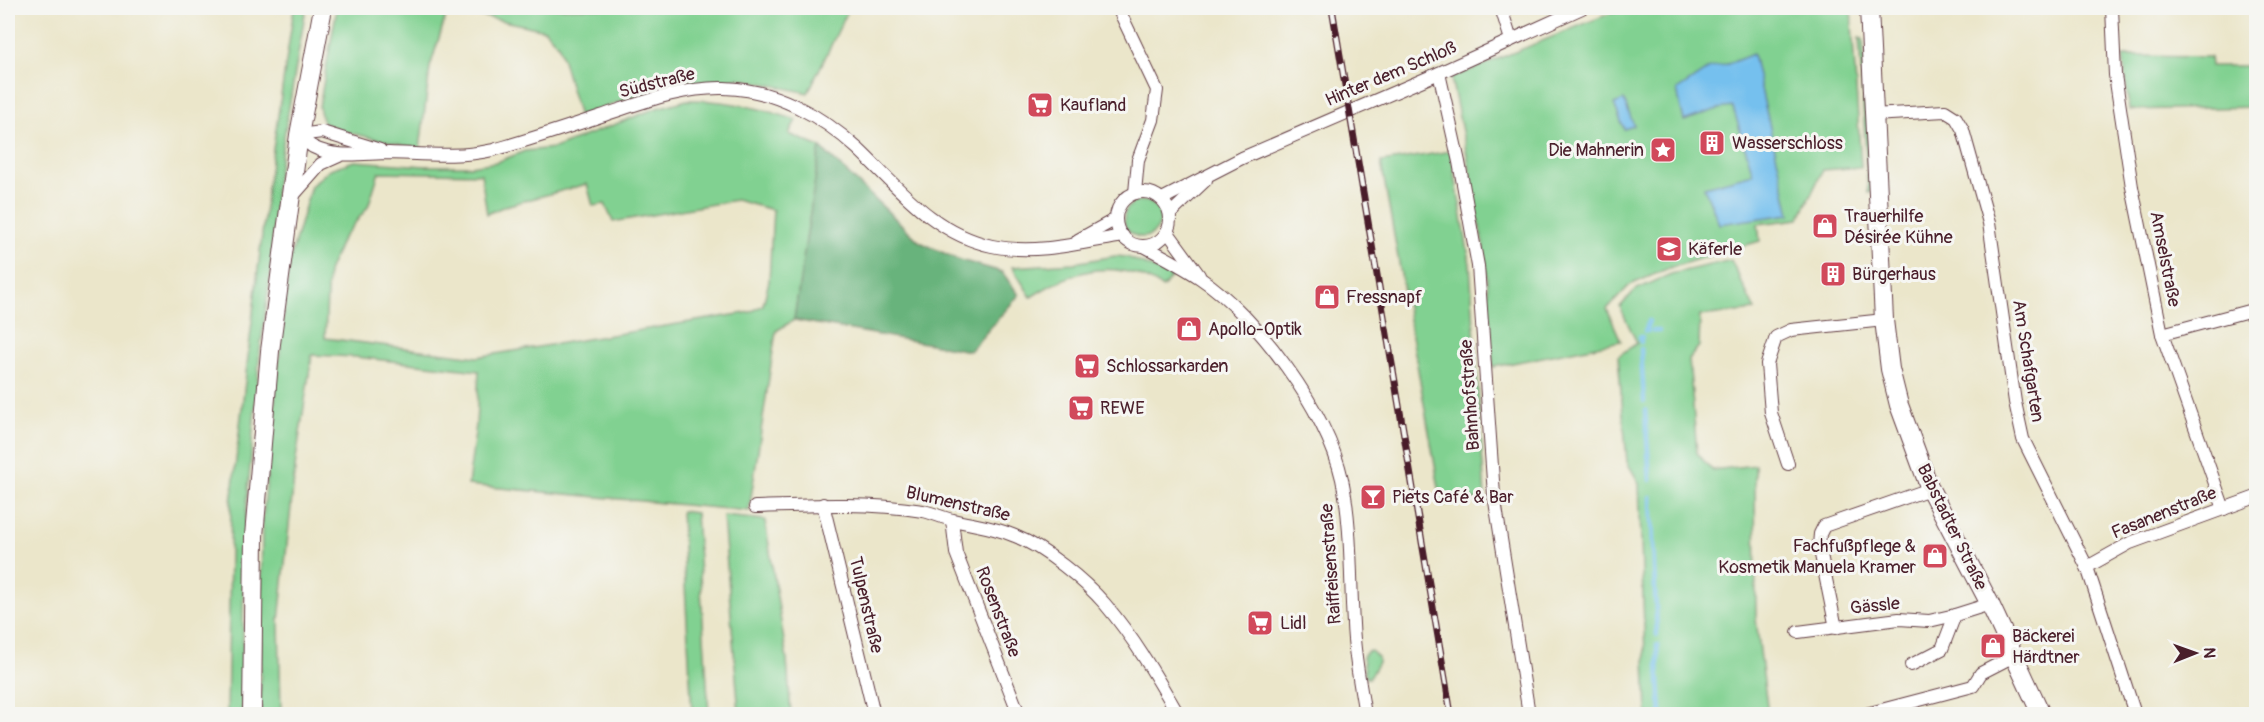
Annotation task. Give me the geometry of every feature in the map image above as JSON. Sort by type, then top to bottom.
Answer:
[{"type":"street","points":[[252,714],[254,536],[270,351],[299,135],[323,8]]},
{"type":"street","points":[[1118,8],[1157,90],[1153,120],[1138,160],[1135,193]]},
{"type":"street","points":[[1501,8],[1511,40]]},
{"type":"street","name":"Hinter dem Schloß","points":[[1161,199],[1242,158],[1582,8]]},
{"type":"street","name":"Babstadter Straße","points":[[1869,8],[1872,115],[1882,247],[1884,320],[1890,369],[1899,405],[1930,489],[1990,604],[2041,714]]},
{"type":"street","name":"Amselstraße","points":[[2112,8],[2117,86],[2132,187],[2162,334],[2224,508]]},
{"type":"street","name":"Bahnhofstraße","points":[[1439,73],[1459,162],[1478,266],[1494,495],[1529,714]]},
{"type":"street","name":"Südstraße","points":[[299,135],[312,147],[341,155],[390,153],[452,156],[491,150],[646,101],[682,92],[726,88],[764,94],[813,115],[857,149],[905,197],[928,216],[964,236],[992,246],[1027,249],[1123,236]]},
{"type":"street","points":[[305,100],[310,118],[322,132]]},
{"type":"street","name":"Am Schafgarten","points":[[1872,115],[1945,111],[1956,118],[1963,130],[1989,223],[2015,402],[2023,438],[2087,567],[2135,714]]},
{"type":"street","name":"Südstraße","points":[[299,135],[322,132],[390,153]]},
{"type":"street","name":"Südstraße","points":[[290,199],[321,164],[341,155]]},
{"type":"street","name":"Hinter dem Schloß","points":[[1170,214],[1214,173]]},
{"type":"street","points":[[1123,236],[1116,219],[1122,203],[1135,193],[1149,192],[1161,199],[1170,214],[1167,231],[1158,241],[1144,246]]},
{"type":"street","name":"Südstraße","points":[[1069,245],[1116,219]]},
{"type":"street","name":"Raiffeisenstraße","points":[[1167,231],[1201,278],[1258,331],[1278,355],[1299,385],[1330,444],[1341,476],[1346,505],[1350,540],[1354,642],[1365,714]]},
{"type":"street","name":"Raiffeisenstraße","points":[[1123,236],[1129,242],[1144,246],[1201,278]]},
{"type":"street","points":[[2162,334],[2256,309]]},
{"type":"street","points":[[1788,464],[1771,413],[1767,363],[1776,337],[1791,330],[1884,320]]},
{"type":"street","points":[[1836,628],[1819,545],[1820,534],[1824,526],[1930,489]]},
{"type":"street","name":"Fasanenstraße","points":[[2087,567],[2130,543],[2256,497]]},
{"type":"street","name":"Blumenstraße","points":[[755,507],[823,504],[877,506],[925,512],[952,520],[987,526],[1016,536],[1069,572],[1104,603],[1140,651],[1178,714]]},
{"type":"street","name":"Tulpenstraße","points":[[823,504],[874,714]]},
{"type":"street","name":"Rosenstraße","points":[[952,520],[956,553],[1019,714]]},
{"type":"street","name":"Gässle","points":[[1798,632],[1899,620],[1929,621],[1990,604]]},
{"type":"street","points":[[1911,665],[1942,649],[1955,615]]},
{"type":"street","points":[[1866,714],[1973,686],[1981,673],[2014,656]]},
{"type":"green space","points":[[294,8],[306,8],[276,184],[271,271],[260,351],[244,537],[242,714],[227,714],[231,503],[268,183]]},
{"type":"green space","points":[[337,8],[849,8],[808,93],[738,78],[627,99],[579,117],[559,46],[545,30],[448,9],[430,67],[420,149],[346,132],[323,123],[319,107]]},
{"type":"green space","points":[[1623,8],[1851,8],[1861,167],[1823,170],[1799,219],[1758,224],[1760,241],[1669,268],[1630,285],[1607,309],[1621,341],[1493,367],[1486,262],[1451,78]]},
{"type":"green space","points":[[1859,38],[1863,39],[1872,192],[1868,193]]},
{"type":"green space","points":[[2123,56],[2210,57],[2211,66],[2256,66],[2256,107],[2129,110]]},
{"type":"green space","points":[[687,100],[715,101],[769,111],[796,120],[789,134],[820,147],[794,320],[776,331],[749,511],[468,485],[476,425],[479,371],[356,357],[312,355],[296,459],[279,621],[281,714],[260,714],[262,525],[289,263],[311,186],[330,169],[354,161],[425,166],[470,166],[497,162],[525,151],[554,148],[657,108]],"holes":[[[379,172],[481,174],[487,214],[505,206],[587,184],[593,206],[605,204],[613,222],[736,200],[773,210],[769,281],[763,305],[751,312],[477,357],[325,338],[328,272],[342,239],[368,207]]]},
{"type":"green space","points":[[820,147],[920,242],[957,259],[1002,272],[1019,295],[970,351],[794,320]]},
{"type":"green space","points":[[1451,151],[1470,264],[1485,498],[1442,505],[1381,162]]},
{"type":"green space","points":[[1142,201],[1155,206],[1160,219],[1155,232],[1142,237],[1129,232],[1124,219],[1129,206]]},
{"type":"green space","points":[[1115,256],[1127,257],[1172,276],[1163,288],[1146,278],[1129,272],[1096,270],[1064,279],[1031,297],[1012,267],[1074,263]]},
{"type":"green space","points":[[1731,260],[1755,310],[1700,316],[1699,346],[1689,359],[1697,453],[1712,470],[1755,465],[1756,619],[1768,714],[1647,714],[1639,483],[1627,462],[1618,356],[1637,343],[1620,307],[1635,290],[1671,274]]},
{"type":"green space","points":[[681,511],[696,513],[709,714],[692,714]]},
{"type":"green space","points":[[723,516],[765,520],[787,660],[791,714],[739,714]]},
{"type":"green space","points":[[1371,651],[1378,657],[1378,662],[1369,678],[1366,678],[1363,657]]},
{"type":"water","points":[[1753,54],[1790,214],[1719,224],[1704,187],[1753,174],[1733,107],[1718,109],[1684,121],[1677,90],[1710,68]]},
{"type":"water","points":[[1624,100],[1634,126],[1624,129],[1614,104]]},
{"type":"waterway","points":[[1648,331],[1645,331],[1649,321]]},
{"type":"waterway","points":[[1653,331],[1659,331]]},
{"type":"waterway","points":[[1641,342],[1640,337],[1642,337]]},
{"type":"waterway","points":[[1641,349],[1644,401]]},
{"type":"waterway","points":[[1645,410],[1650,480]]},
{"type":"waterway","points":[[1651,497],[1657,635]]},
{"type":"waterway","points":[[1657,645],[1661,714]]},
{"type":"railway","points":[[1332,8],[1451,714]]},
{"type":"place","name":"Kaufland","points":[[1040,105]]},
{"type":"place","name":"Wasserschloss","points":[[1712,143]]},
{"type":"place","name":"Die Mahnerin","points":[[1663,150]]},
{"type":"place","name":"Trauerhilfe Désirée Kühne","points":[[1825,226]]},
{"type":"place","name":"Käferle","points":[[1669,249]]},
{"type":"place","name":"Bürgerhaus","points":[[1833,274]]},
{"type":"place","name":"Fressnapf","points":[[1327,297]]},
{"type":"place","name":"Apollo-Optik","points":[[1189,329]]},
{"type":"place","name":"Schlossarkarden","points":[[1087,366]]},
{"type":"place","name":"REWE","points":[[1081,408]]},
{"type":"place","name":"Piets Café & Bar","points":[[1373,497]]},
{"type":"place","name":"Fachfußpflege & Kosmetik Manuela Kramer","points":[[1935,556]]},
{"type":"place","name":"Lidl","points":[[1260,623]]},
{"type":"place","name":"Bäckerei Härdtner","points":[[1993,646]]}]
